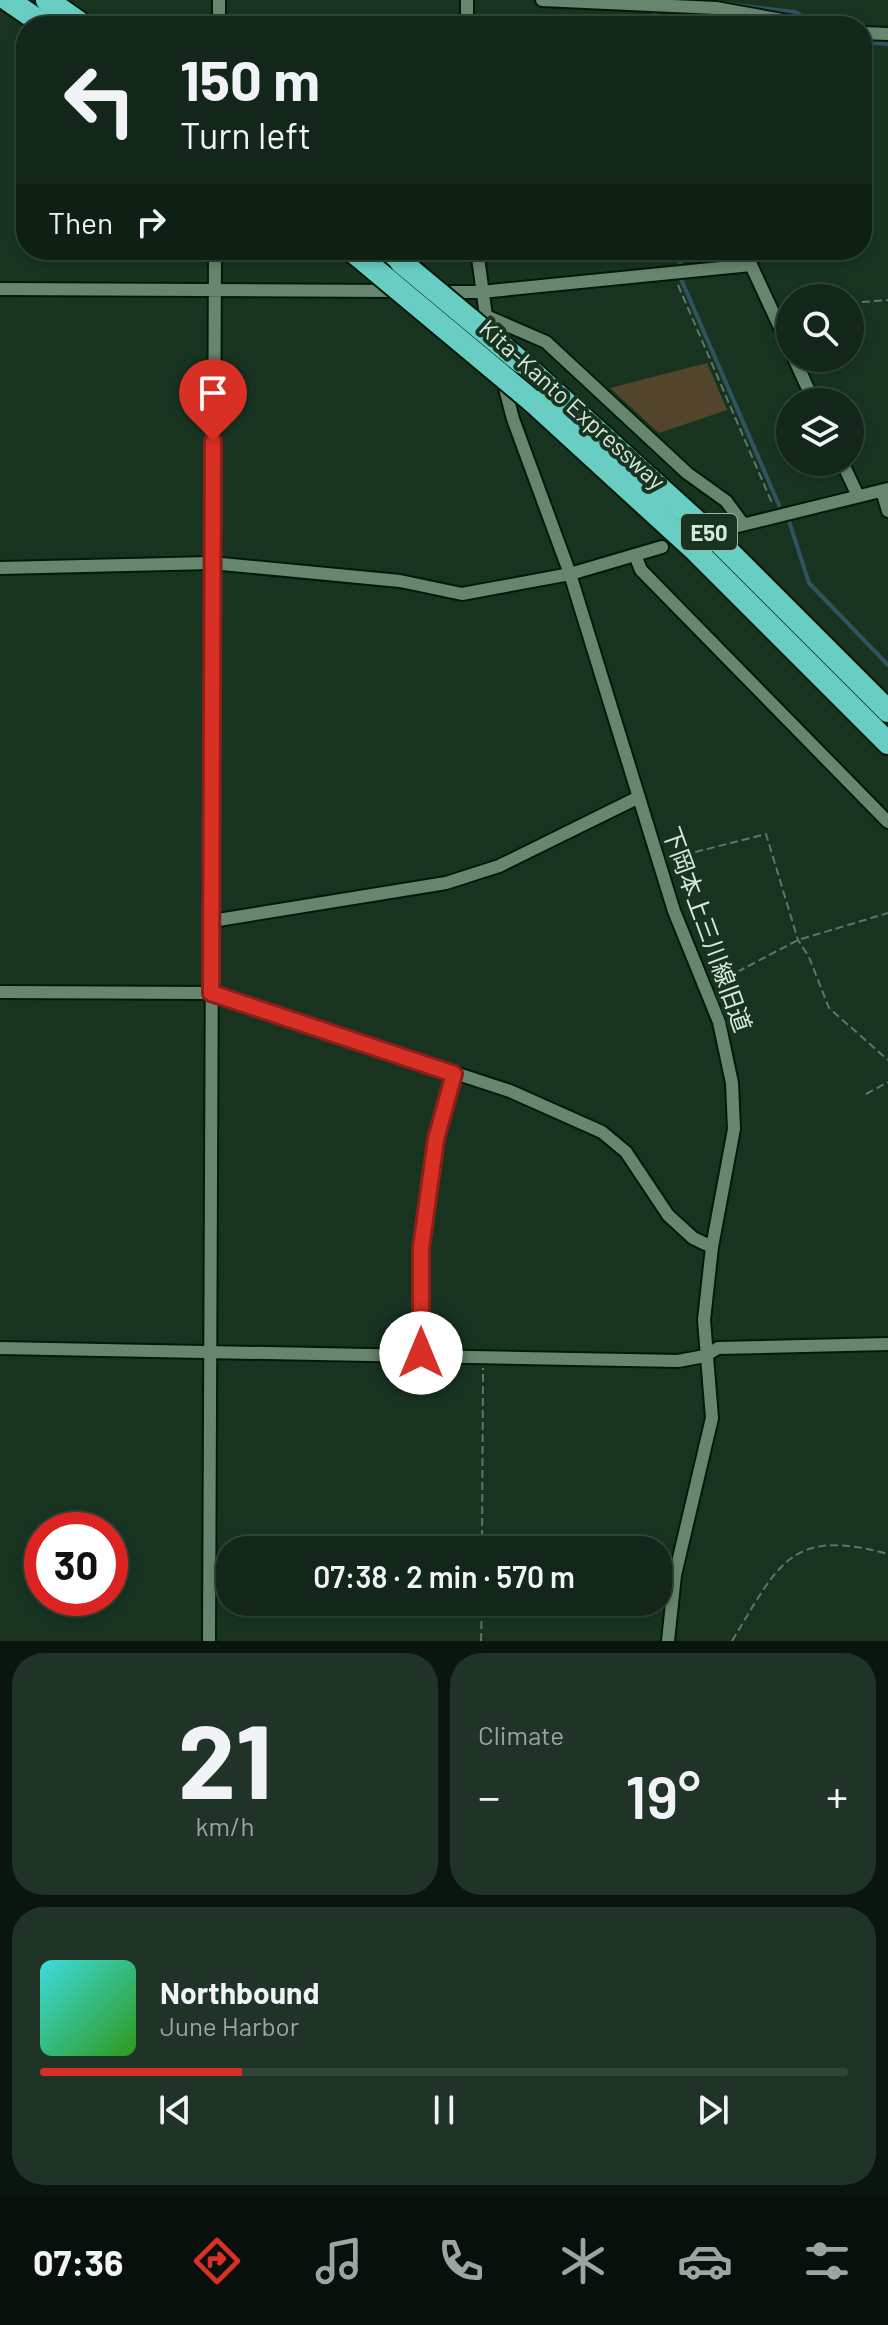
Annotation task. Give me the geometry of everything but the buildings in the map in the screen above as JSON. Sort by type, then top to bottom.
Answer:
[{"type":"highway","points":[[8,0],[31,16]]},
{"type":"highway","points":[[47,0],[70,16]]},
{"type":"highway","name":"Kita-Kanto Expressway","points":[[364,260],[531,400],[695,550],[888,743]]},
{"type":"highway","name":"Kita-Kanto Expressway","points":[[398,260],[521,362],[717,540],[888,711]]},
{"type":"street","points":[[542,0],[716,8],[745,16]]},
{"type":"street","points":[[209,1641],[211,563],[215,260]]},
{"type":"street","name":"下岡本上三川線旧道","points":[[478,260],[486,316],[513,419],[570,574],[658,862],[728,1050],[734,1129],[712,1247],[704,1320],[712,1418],[675,1575],[668,1641]]},
{"type":"street","points":[[750,260],[776,319]]},
{"type":"street","points":[[0,289],[481,292],[751,265]]},
{"type":"street","points":[[486,316],[546,342],[687,473],[726,501],[743,524]]},
{"type":"street","points":[[849,476],[858,496]]},
{"type":"street","points":[[730,528],[885,490],[888,511]]},
{"type":"street","points":[[0,568],[211,563],[400,581],[462,594],[570,574],[662,547]]},
{"type":"street","points":[[635,555],[641,570],[888,822]]},
{"type":"street","points":[[212,921],[446,883],[499,866],[639,797]]},
{"type":"street","points":[[0,992],[211,993],[510,1091],[602,1132],[626,1152],[668,1215],[693,1238],[712,1247]]},
{"type":"street","points":[[421,1353],[421,1248],[436,1139],[454,1074]]},
{"type":"street","points":[[0,1348],[210,1353],[421,1353],[678,1361],[705,1356],[718,1348],[888,1344]]},
{"type":"path","points":[[673,273],[778,515]]},
{"type":"path","points":[[864,302],[888,300]]},
{"type":"path","points":[[658,862],[766,834],[798,940],[809,957],[829,1008],[888,1060]]},
{"type":"path","points":[[705,988],[798,940],[888,913]]},
{"type":"path","points":[[866,1094],[888,1082]]},
{"type":"path","points":[[482,1536],[483,1355]]},
{"type":"path","points":[[732,1641],[765,1589],[793,1553],[832,1542],[888,1554]]},
{"type":"path","points":[[481,1641],[482,1616]]},
{"type":"shaded area","points":[[707,363],[727,410],[659,433],[610,388]]},
{"type":"waterway","points":[[692,0],[795,12],[803,16]]},
{"type":"waterway","points":[[872,43],[888,44]]},
{"type":"waterway","points":[[681,260],[678,272],[779,505]]},
{"type":"waterway","points":[[789,521],[809,583],[888,665]]},
{"type":"route","points":[[213,441],[211,993],[454,1074],[436,1139],[421,1248],[421,1353]]}]
